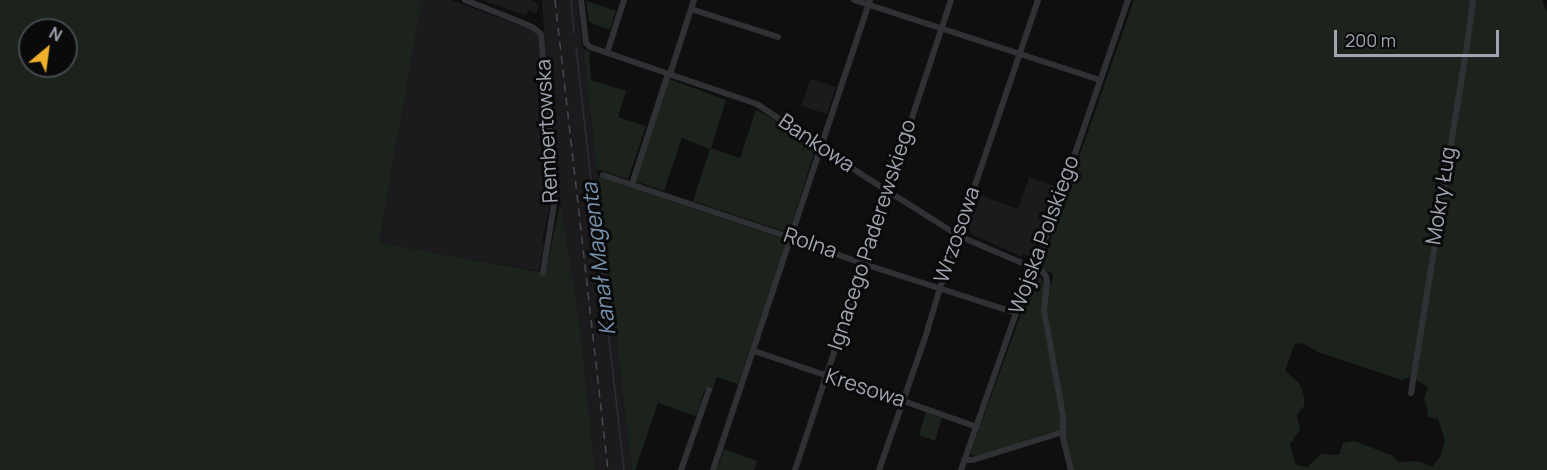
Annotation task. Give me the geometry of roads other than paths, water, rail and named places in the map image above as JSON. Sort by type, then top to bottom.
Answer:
[{"type":"street","name":"Rembertowska","points":[[465,0],[534,28],[539,31],[542,38],[555,198],[543,273]]},
{"type":"street","name":"Bankowa","points":[[581,0],[586,43],[590,47],[757,104],[958,236],[1034,268]]},
{"type":"street","points":[[607,53],[624,0]]},
{"type":"street","points":[[632,184],[694,0]]},
{"type":"street","points":[[854,0],[870,2],[941,29],[1100,80]]},
{"type":"street","name":"Ignacego Paderewskiego","points":[[795,470],[951,0]]},
{"type":"street","name":"Wrzosowa","points":[[879,470],[1038,0]]},
{"type":"street","name":"Wojska Polskiego","points":[[961,470],[1128,0]]},
{"type":"street","name":"Mokry Ług","points":[[1411,393],[1473,0]]},
{"type":"street","points":[[713,470],[870,2]]},
{"type":"street","points":[[692,9],[778,37]]},
{"type":"street","name":"Rolna","points":[[603,175],[1016,313]]},
{"type":"street","points":[[1034,268],[1043,272],[1047,279],[1044,310],[1063,416],[1063,438],[1071,470]]},
{"type":"street","name":"Kresowa","points":[[754,351],[977,427]]},
{"type":"street","points":[[681,470],[709,390]]},
{"type":"street","points":[[965,460],[973,460],[1063,432]]},
{"type":"waterway","name":"Kanał Magenta","points":[[571,0],[574,33]]},
{"type":"waterway","name":"Kanał Magenta","points":[[576,48],[624,470]]},
{"type":"railway","points":[[555,0],[608,470]]}]
